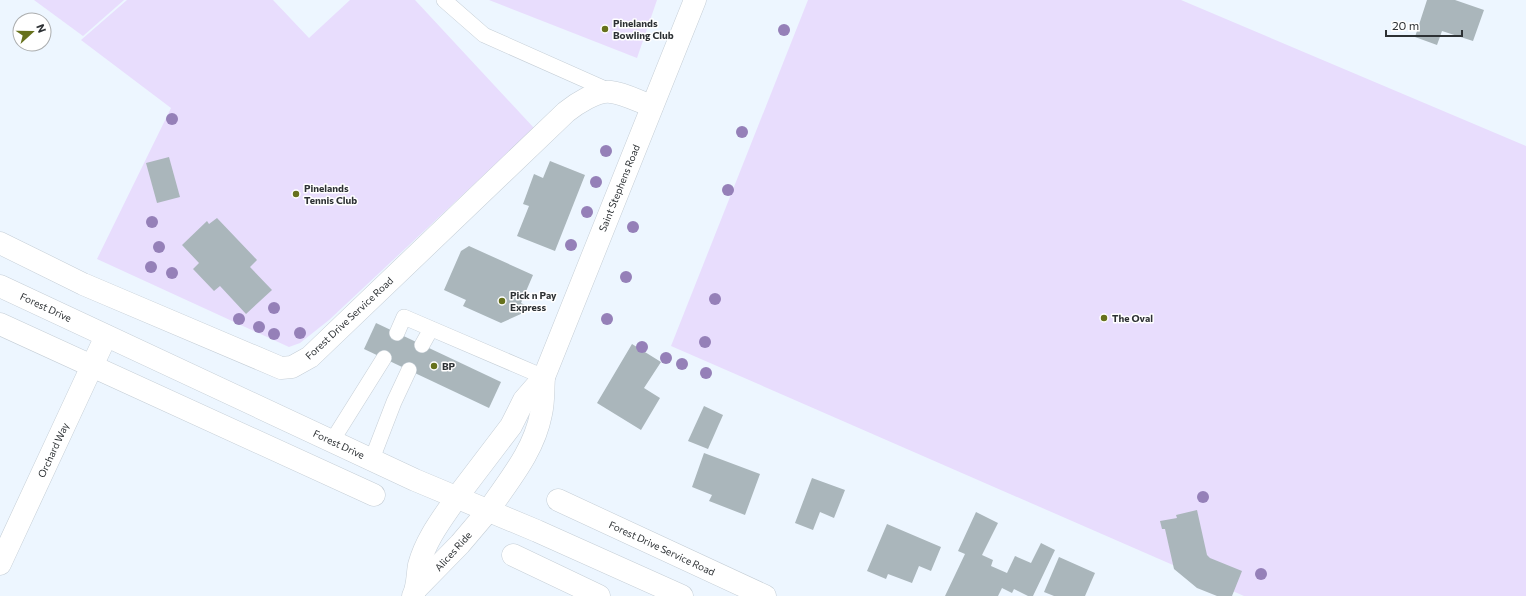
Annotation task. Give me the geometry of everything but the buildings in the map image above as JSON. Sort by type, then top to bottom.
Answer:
[{"type":"street","name":"Saint Stephens Road","points":[[488,511],[522,462],[534,439],[541,413],[544,377],[695,0]]},
{"type":"street","points":[[610,91],[652,106]]},
{"type":"street","name":"Forest Drive Service Road","points":[[0,243],[83,284],[281,368],[292,367],[310,357],[566,112],[581,101],[594,95],[610,91]]},
{"type":"street","name":"Forest Drive","points":[[0,286],[332,441],[682,596]]},
{"type":"street","points":[[0,324],[374,495]]},
{"type":"street","name":"Orchard Way","points":[[0,564],[106,336]]},
{"type":"street","name":"Saint Stephens Road","points":[[457,497],[507,432],[524,400],[544,377]]},
{"type":"street","name":"Alices Ride","points":[[415,592],[420,565],[432,532],[457,497]]},
{"type":"street","name":"Forest Drive Service Road","points":[[558,500],[766,596]]},
{"type":"street","name":"Alices Ride","points":[[415,592],[488,511]]},
{"type":"street","points":[[513,555],[599,596]]},
{"type":"lane","points":[[444,0],[484,35],[610,91]]},
{"type":"lane","points":[[397,332],[404,317],[544,377]]},
{"type":"lane","points":[[422,345],[431,329]]},
{"type":"lane","points":[[332,441],[384,358]]},
{"type":"lane","points":[[372,459],[394,402],[410,370]]},
{"type":"shaded area","points":[[34,0],[124,0],[83,36]]},
{"type":"shaded area","name":"Pinelands Tennis Club","points":[[127,0],[273,0],[309,38],[350,0],[415,0],[534,128],[329,320],[300,343],[289,347],[97,259],[171,108],[81,40]]},
{"type":"shaded area","name":"Pinelands Bowling Club","points":[[489,0],[657,0],[637,58]]},
{"type":"shaded area","name":"The Oval","points":[[808,0],[1181,0],[1526,146],[1526,596],[1244,596],[671,346]]},
{"type":"place","name":"Pinelands Bowling Club","points":[[605,29]]},
{"type":"place","name":"Pinelands Tennis Club","points":[[296,194]]},
{"type":"place","name":"Pick n Pay Express","points":[[502,301]]},
{"type":"place","name":"The Oval","points":[[1104,318]]},
{"type":"place","name":"BP","points":[[434,366]]}]
